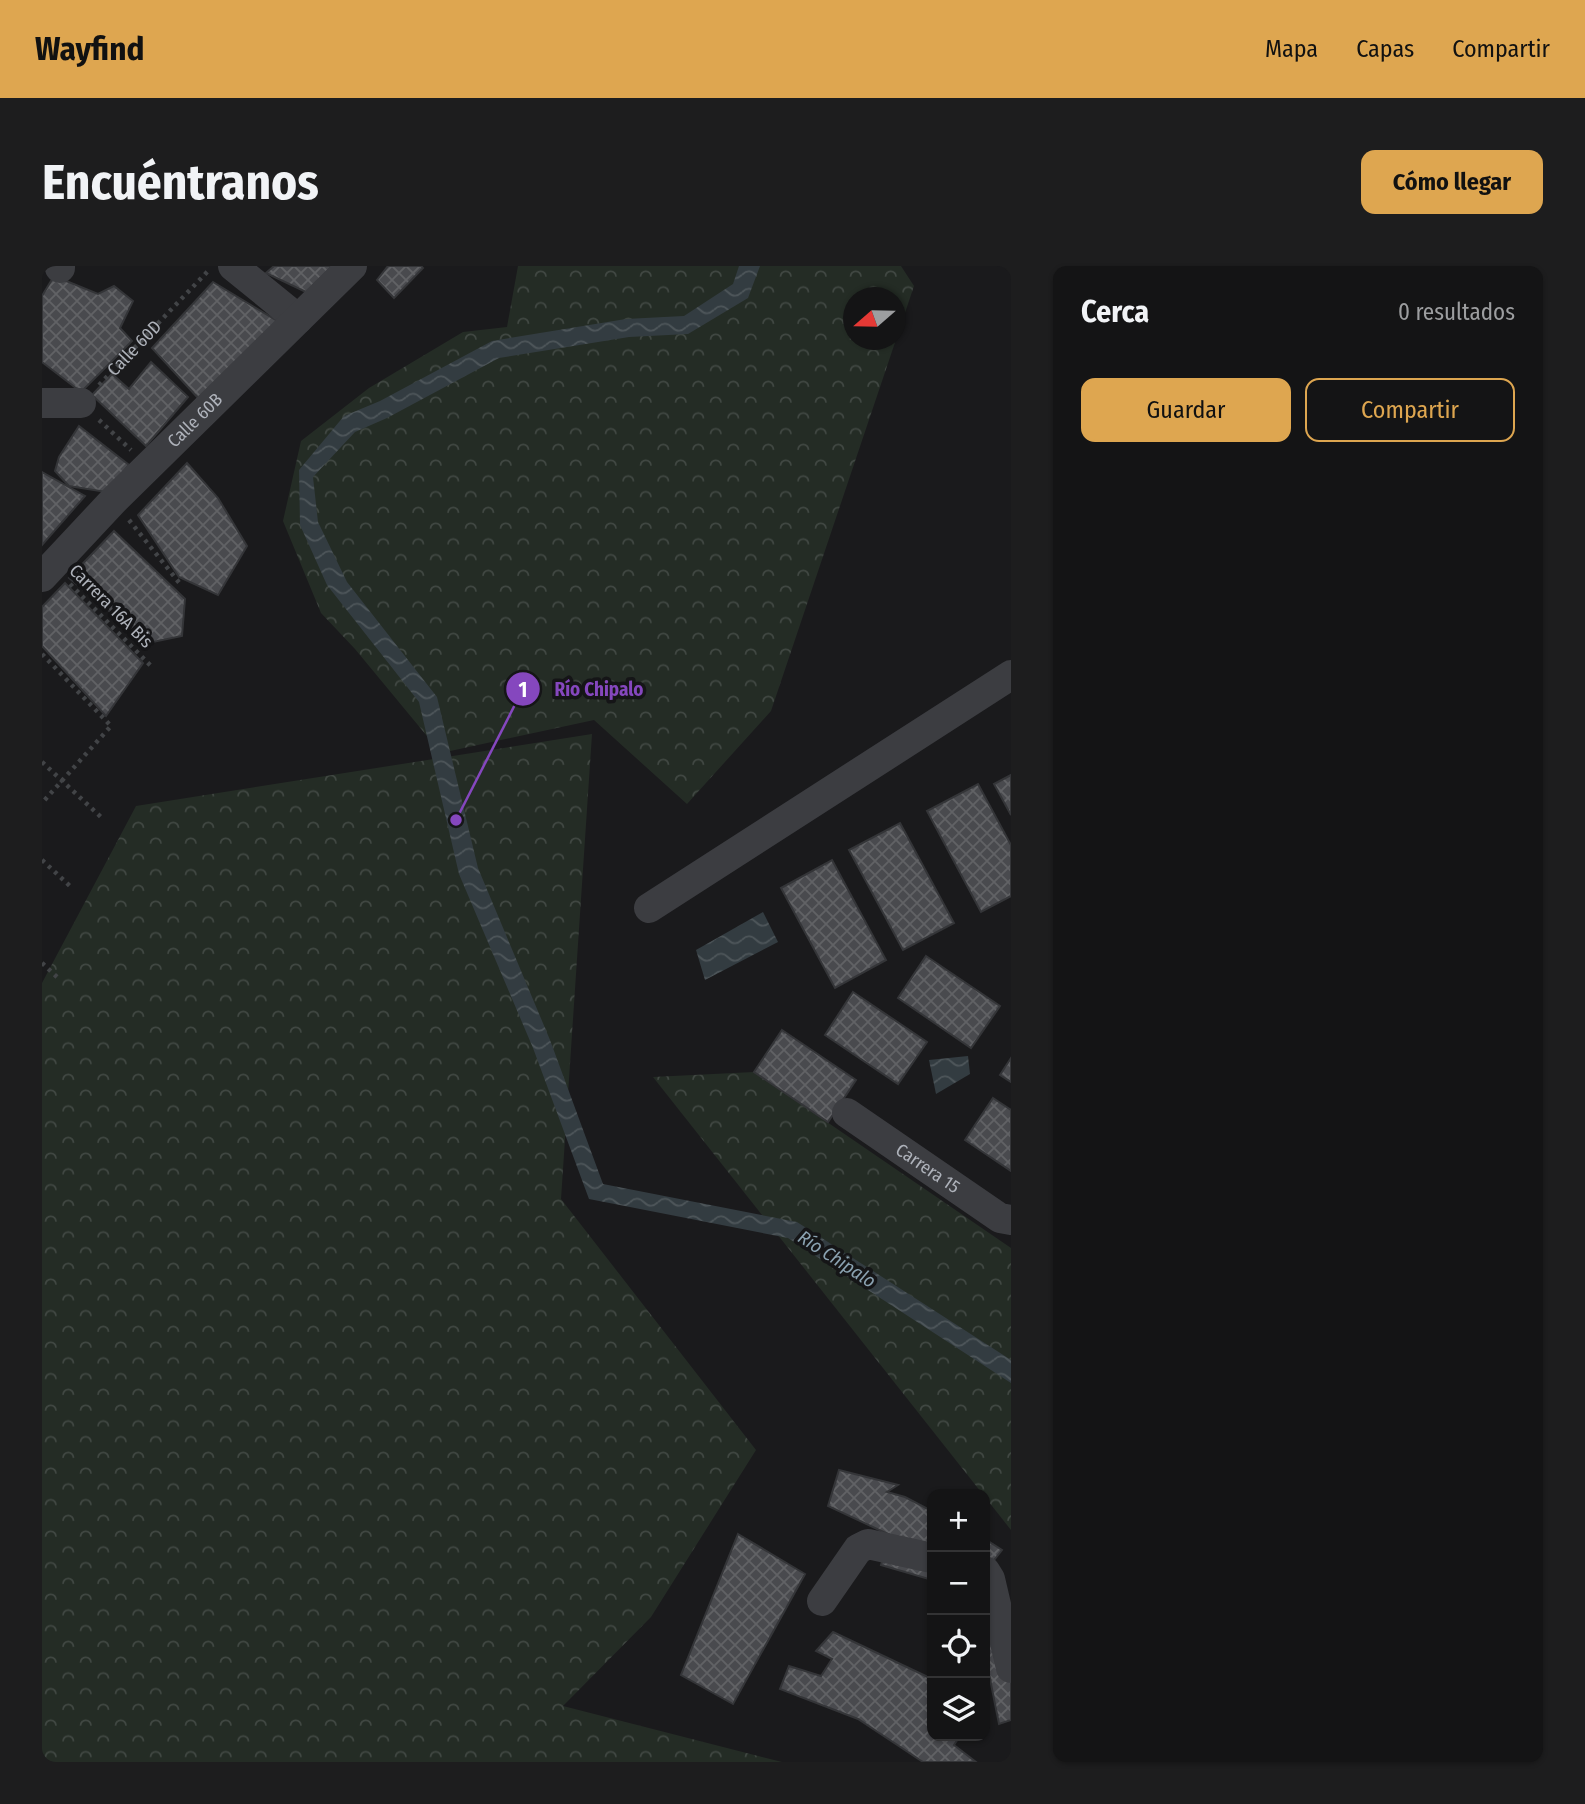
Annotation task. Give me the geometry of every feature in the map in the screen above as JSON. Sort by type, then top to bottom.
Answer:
[{"type":"street","points":[[233,266],[299,319]]},
{"type":"street","name":"Calle 60B","points":[[47,572],[114,500],[352,266]]},
{"type":"street","points":[[42,403],[81,403]]},
{"type":"street","points":[[649,908],[1011,675]]},
{"type":"street","name":"Carrera 15","points":[[847,1113],[1000,1218],[1011,1220]]},
{"type":"street","points":[[822,1601],[858,1549],[868,1544],[927,1557]]},
{"type":"street","points":[[990,1579],[1011,1668]]},
{"type":"path","name":"Calle 60D","points":[[81,403],[212,266]]},
{"type":"path","points":[[81,403],[149,468]]},
{"type":"path","points":[[114,500],[181,585]]},
{"type":"path","name":"Carrera 16A Bis","points":[[47,572],[151,666]]},
{"type":"path","points":[[42,654],[111,726],[42,803]]},
{"type":"path","points":[[42,762],[103,818]]},
{"type":"path","points":[[42,860],[71,887]]},
{"type":"path","points":[[42,963],[57,976]]},
{"type":"green space","points":[[518,266],[901,266],[914,286],[906,310],[906,287],[843,287],[843,350],[892,350],[771,711],[687,804],[594,720],[441,753],[355,649],[321,613],[283,521],[301,441],[369,388],[463,332],[507,327]]},
{"type":"green space","points":[[592,734],[561,1199],[756,1450],[651,1617],[563,1706],[782,1762],[42,1762],[42,983],[136,806]]},
{"type":"green space","points":[[754,1072],[1011,1248],[1011,1530],[990,1503],[990,1489],[979,1489],[653,1077]]},
{"type":"water","points":[[739,266],[760,266],[748,298],[688,334],[629,337],[499,358],[387,418],[355,432],[313,477],[318,522],[347,582],[437,697],[478,868],[550,1040],[603,1184],[797,1222],[1011,1360],[1011,1383],[788,1238],[589,1199],[533,1048],[459,874],[419,702],[327,585],[300,525],[299,470],[344,416],[380,401],[492,341],[626,319],[684,316],[733,284]]},
{"type":"water","points":[[763,912],[778,942],[705,980],[696,950]]},
{"type":"water","points":[[968,1056],[970,1074],[936,1094],[929,1060]]},
{"type":"building","points":[[274,266],[332,266],[308,293],[266,273]]},
{"type":"building","points":[[388,266],[423,268],[394,298],[377,280]]},
{"type":"building","points":[[54,276],[98,294],[114,286],[133,301],[120,328],[132,341],[81,392],[42,362],[42,296]]},
{"type":"building","points":[[213,282],[279,322],[199,399],[152,348]]},
{"type":"building","points":[[151,362],[188,397],[146,446],[92,395],[112,374],[129,389]]},
{"type":"building","points":[[79,426],[129,465],[106,492],[69,486],[55,471],[59,457]]},
{"type":"building","points":[[187,463],[218,498],[247,546],[218,595],[179,577],[138,515]]},
{"type":"building","points":[[42,472],[85,496],[42,545]]},
{"type":"building","points":[[114,531],[185,599],[182,636],[148,643],[69,578]]},
{"type":"building","points":[[65,583],[143,663],[106,716],[42,646],[42,607]]},
{"type":"building","points":[[1011,775],[1011,815],[994,784]]},
{"type":"building","points":[[978,784],[1011,845],[1011,896],[981,912],[927,811]]},
{"type":"building","points":[[900,823],[954,923],[903,950],[849,850]]},
{"type":"building","points":[[832,860],[886,960],[835,988],[781,888]]},
{"type":"building","points":[[926,956],[1000,1006],[971,1048],[898,998]]},
{"type":"building","points":[[853,992],[927,1042],[898,1084],[825,1035]]},
{"type":"building","points":[[782,1030],[856,1080],[828,1122],[754,1072]]},
{"type":"building","points":[[1011,1058],[1011,1082],[1000,1075]]},
{"type":"building","points":[[993,1098],[1011,1110],[1011,1171],[965,1140]]},
{"type":"building","points":[[839,1470],[898,1485],[887,1492],[905,1497],[927,1508],[927,1548],[890,1535],[828,1506]]},
{"type":"building","points":[[738,1534],[805,1574],[733,1704],[681,1675]]},
{"type":"building","points":[[890,1535],[927,1546],[927,1579],[881,1565]]},
{"type":"building","points":[[990,1542],[1002,1550],[990,1565]]},
{"type":"building","points":[[990,1605],[1011,1683],[1011,1720],[999,1724],[990,1679]]},
{"type":"building","points":[[833,1632],[927,1677],[927,1741],[957,1741],[954,1745],[976,1762],[923,1762],[858,1719],[780,1689],[789,1666],[821,1676],[832,1659],[816,1651]]},
{"type":"place","name":"Río Chipalo","points":[[456,820]]}]
